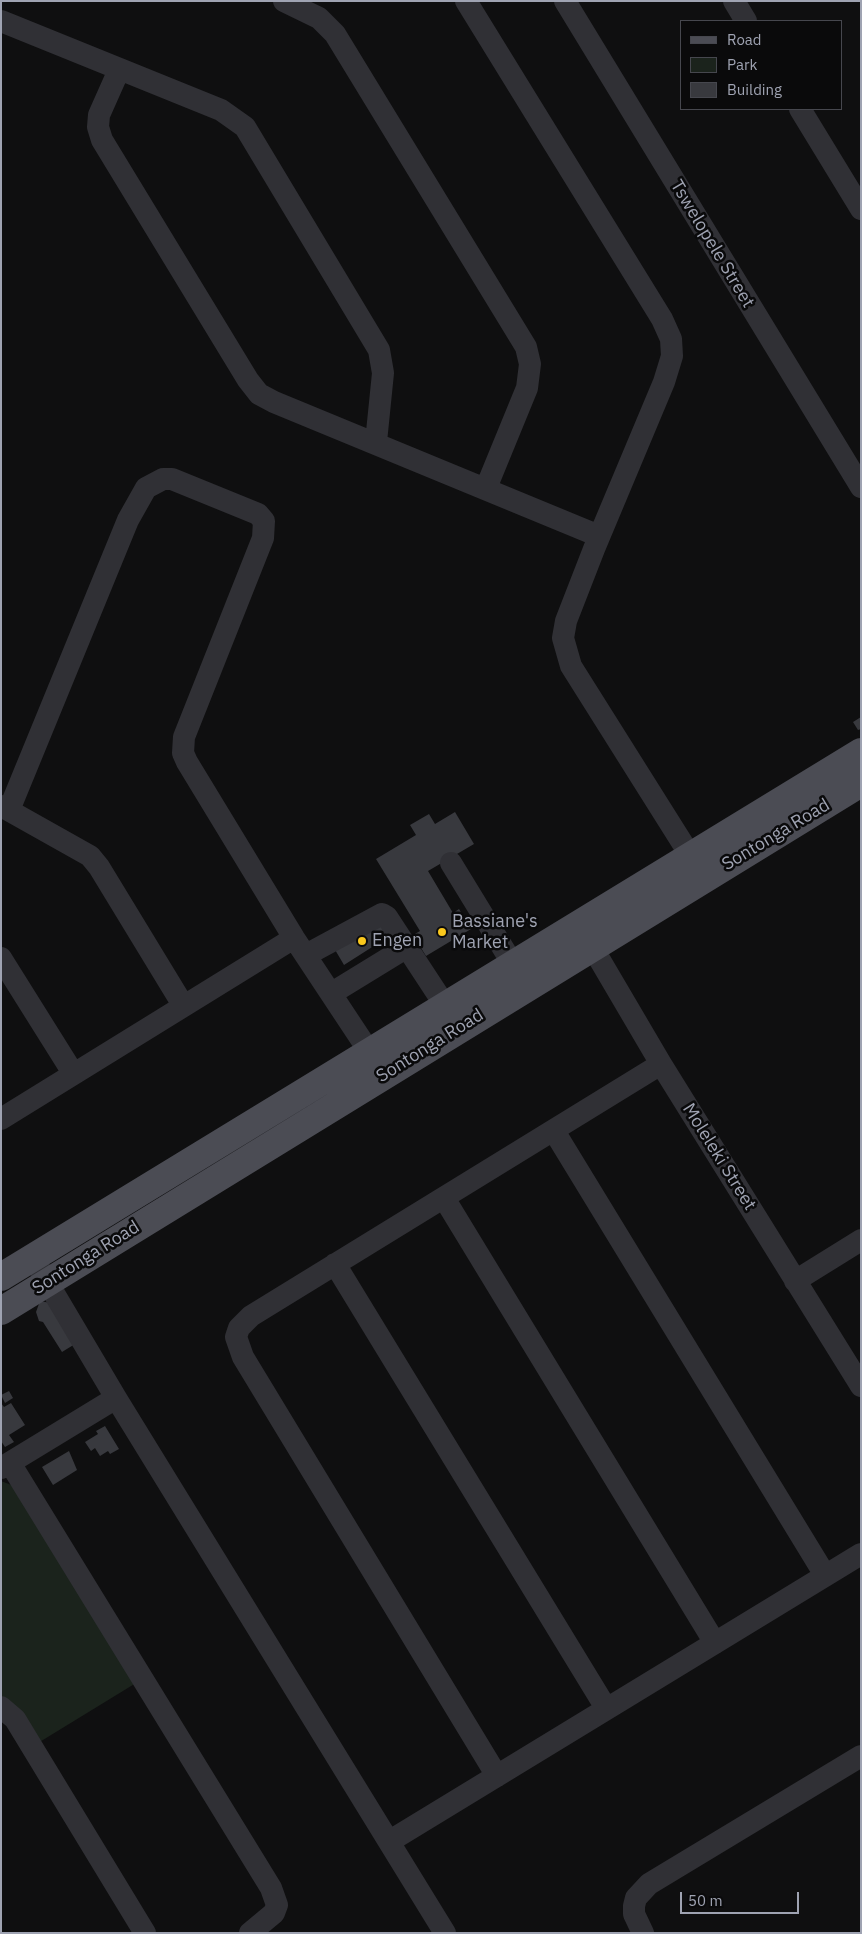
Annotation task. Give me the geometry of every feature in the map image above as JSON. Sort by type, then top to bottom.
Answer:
[{"type":"main road","name":"Sontonga Road","points":[[1,1311],[384,1074],[586,936],[698,867],[861,752]]},
{"type":"main road","name":"Sontonga Road","points":[[698,867],[861,783]]},
{"type":"main road","name":"Sontonga Road","points":[[1,1277],[370,1051],[514,966],[586,936]]},
{"type":"street","points":[[284,1],[319,18],[335,34],[526,347],[530,364],[527,388],[486,488]]},
{"type":"street","points":[[466,1],[662,319],[671,338],[672,356],[664,382],[566,621],[563,638],[564,648],[577,676],[698,867]]},
{"type":"street","name":"Tswelopele Street","points":[[564,1],[861,487]]},
{"type":"street","points":[[734,1],[745,20]]},
{"type":"street","points":[[1,21],[221,110],[245,127],[379,350],[383,373],[376,442]]},
{"type":"street","points":[[119,70],[99,115],[98,127],[102,140],[248,380],[266,398],[600,536]]},
{"type":"street","points":[[801,110],[861,209]]},
{"type":"street","points":[[183,1005],[99,867],[90,856],[5,808],[128,520],[146,488],[163,478],[172,478],[245,508],[258,514],[264,521],[265,529],[184,737],[183,753],[300,946],[384,1074]]},
{"type":"street","points":[[451,863],[514,966]]},
{"type":"street","points":[[1,1119],[183,1005],[300,946],[381,914],[387,917],[446,1007]]},
{"type":"street","name":"Moleleki Street","points":[[586,936],[661,1064],[861,1386]]},
{"type":"street","points":[[332,993],[406,947]]},
{"type":"street","points":[[1,958],[73,1073]]},
{"type":"street","points":[[497,1776],[238,1346],[236,1337],[243,1322],[661,1064]]},
{"type":"street","points":[[554,1131],[825,1576]]},
{"type":"street","points":[[444,1198],[715,1643]]},
{"type":"street","points":[[795,1281],[861,1240]]},
{"type":"street","points":[[32,1258],[445,1933]]},
{"type":"street","points":[[335,1264],[606,1708]]},
{"type":"street","points":[[116,1398],[5,1465],[271,1888],[277,1905],[274,1914],[250,1933]]},
{"type":"street","points":[[390,1841],[861,1554]]},
{"type":"street","points":[[1,1707],[15,1718],[146,1933]]},
{"type":"street","points":[[643,1933],[634,1914],[634,1906],[636,1898],[649,1884],[861,1756]]},
{"type":"green space","points":[[1,1481],[14,1486],[136,1683],[38,1743],[1,1700]]},
{"type":"building","points":[[861,717],[861,729],[858,730],[853,722]]},
{"type":"building","points":[[455,812],[474,844],[428,871],[453,913],[459,909],[471,929],[426,956],[413,935],[420,931],[376,859],[416,835],[410,825],[429,814],[435,824]]},
{"type":"building","points":[[381,919],[391,935],[344,965],[334,948]]},
{"type":"building","points":[[40,1301],[51,1303],[75,1344],[62,1352],[43,1322],[39,1321],[36,1312]]},
{"type":"building","points":[[9,1391],[13,1398],[5,1403],[1,1395]]},
{"type":"building","points":[[1,1403],[4,1407],[11,1403],[25,1425],[9,1435],[14,1442],[5,1447],[1,1441]]},
{"type":"building","points":[[105,1426],[119,1449],[110,1454],[108,1451],[100,1456],[95,1448],[91,1451],[85,1442],[98,1434],[96,1431]]},
{"type":"building","points":[[69,1451],[77,1470],[53,1485],[42,1467]]},
{"type":"place","name":"Bassiane's Market","points":[[442,932]]},
{"type":"place","name":"Engen","points":[[362,941]]}]
